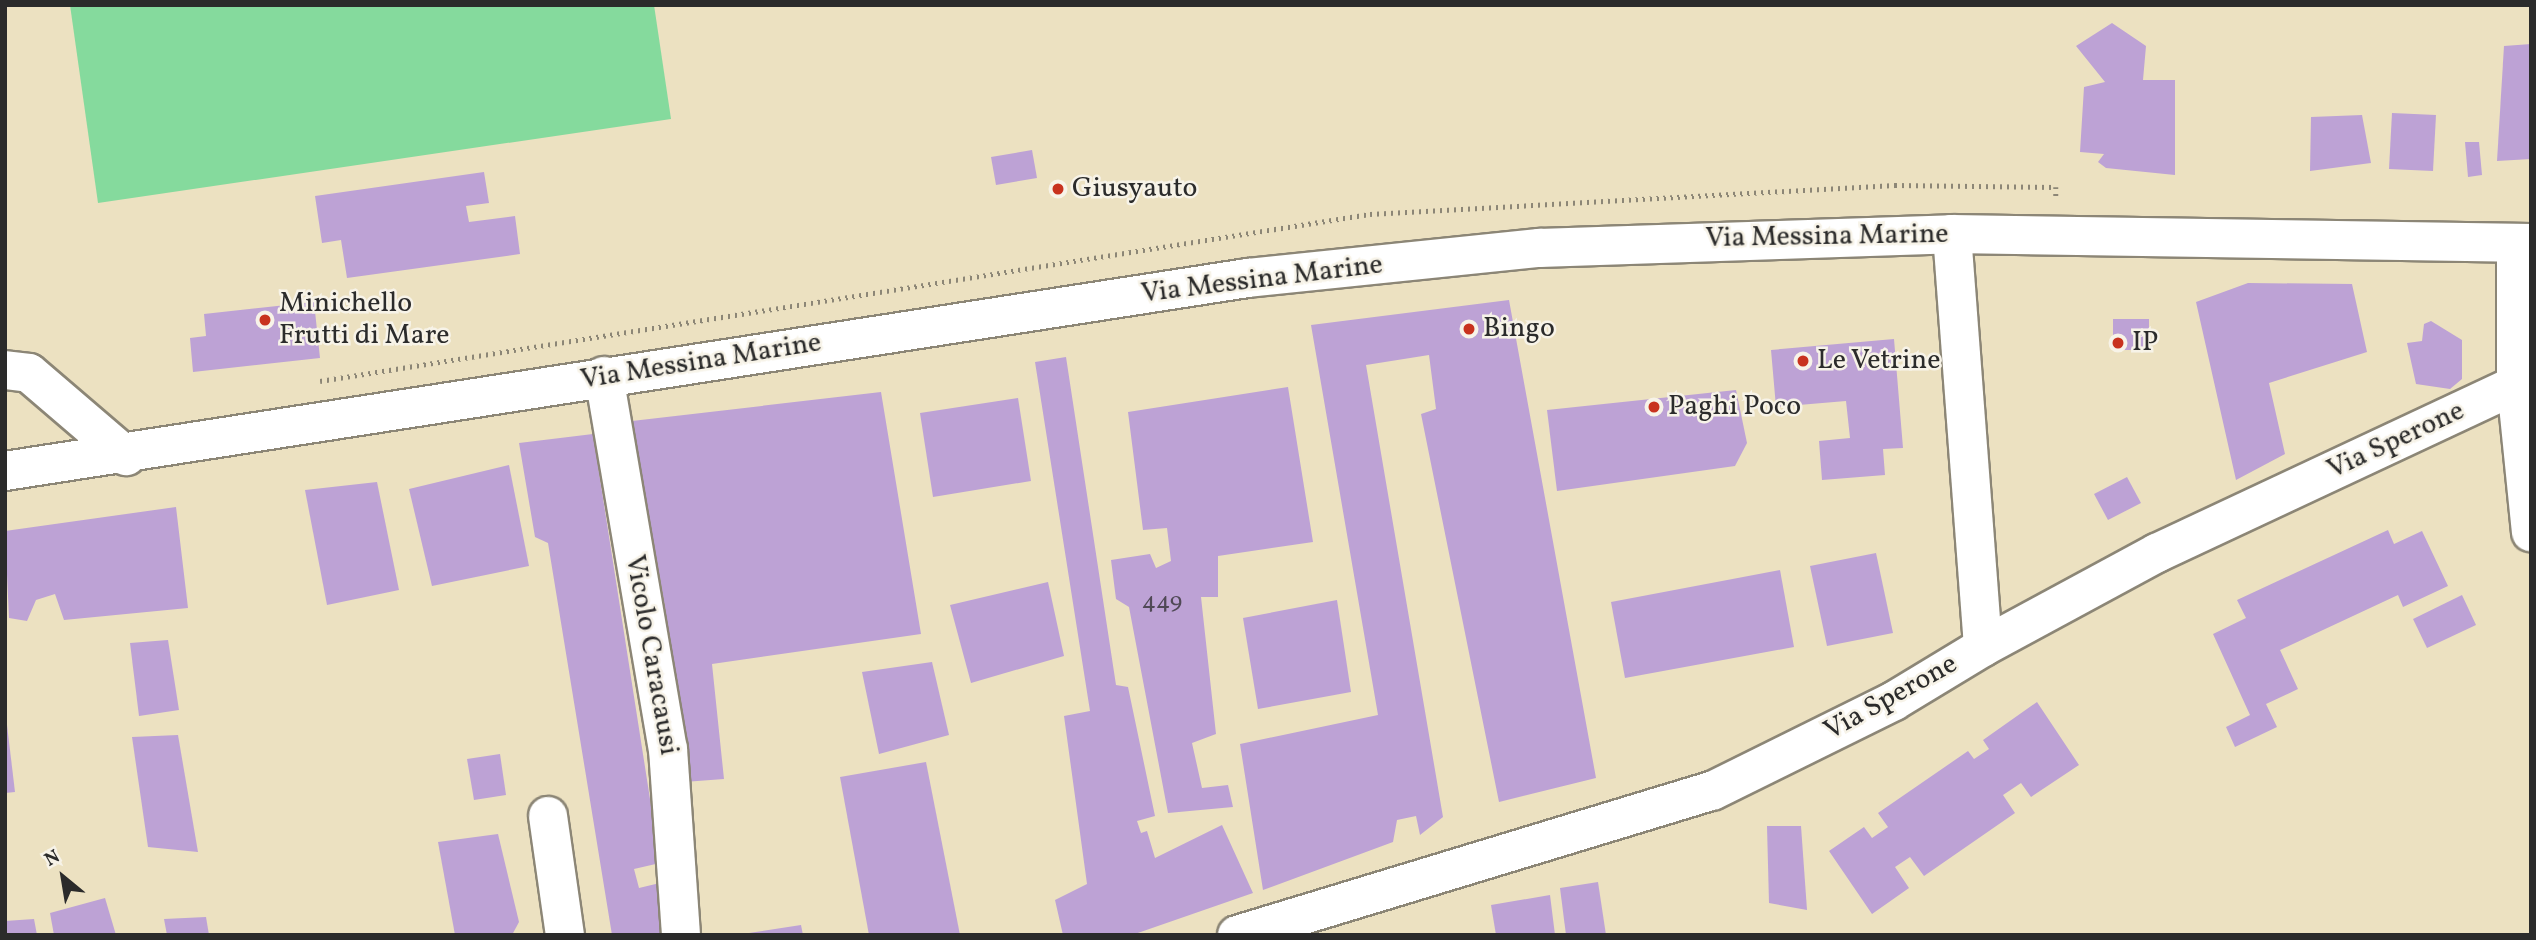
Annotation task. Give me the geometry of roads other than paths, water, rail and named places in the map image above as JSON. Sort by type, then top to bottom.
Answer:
[{"type":"main road","name":"Via Messina Marine","points":[[5,471],[126,456],[604,376],[1262,277],[1539,248],[1952,234],[2523,243]]},
{"type":"main road","points":[[1952,234],[1983,647]]},
{"type":"main road","points":[[2523,243],[2523,381],[2531,532]]},
{"type":"main road","points":[[5,370],[29,373],[126,456]]},
{"type":"main road","name":"Vicolo Caracausi","points":[[604,376],[668,750],[681,935]]},
{"type":"main road","name":"Via Sperone","points":[[1237,935],[1712,791],[1894,701],[1983,647],[2157,553],[2523,381]]},
{"type":"main road","points":[[548,816],[565,935]]},
{"type":"place","name":"Giusyauto","points":[[1058,189]]},
{"type":"place","name":"Minichello Frutti di Mare","points":[[265,320]]},
{"type":"place","name":"Bingo","points":[[1469,329]]},
{"type":"place","name":"IP","points":[[2118,343]]},
{"type":"place","name":"Le Vetrine","points":[[1803,361]]},
{"type":"place","name":"Paghi Poco","points":[[1654,407]]}]
